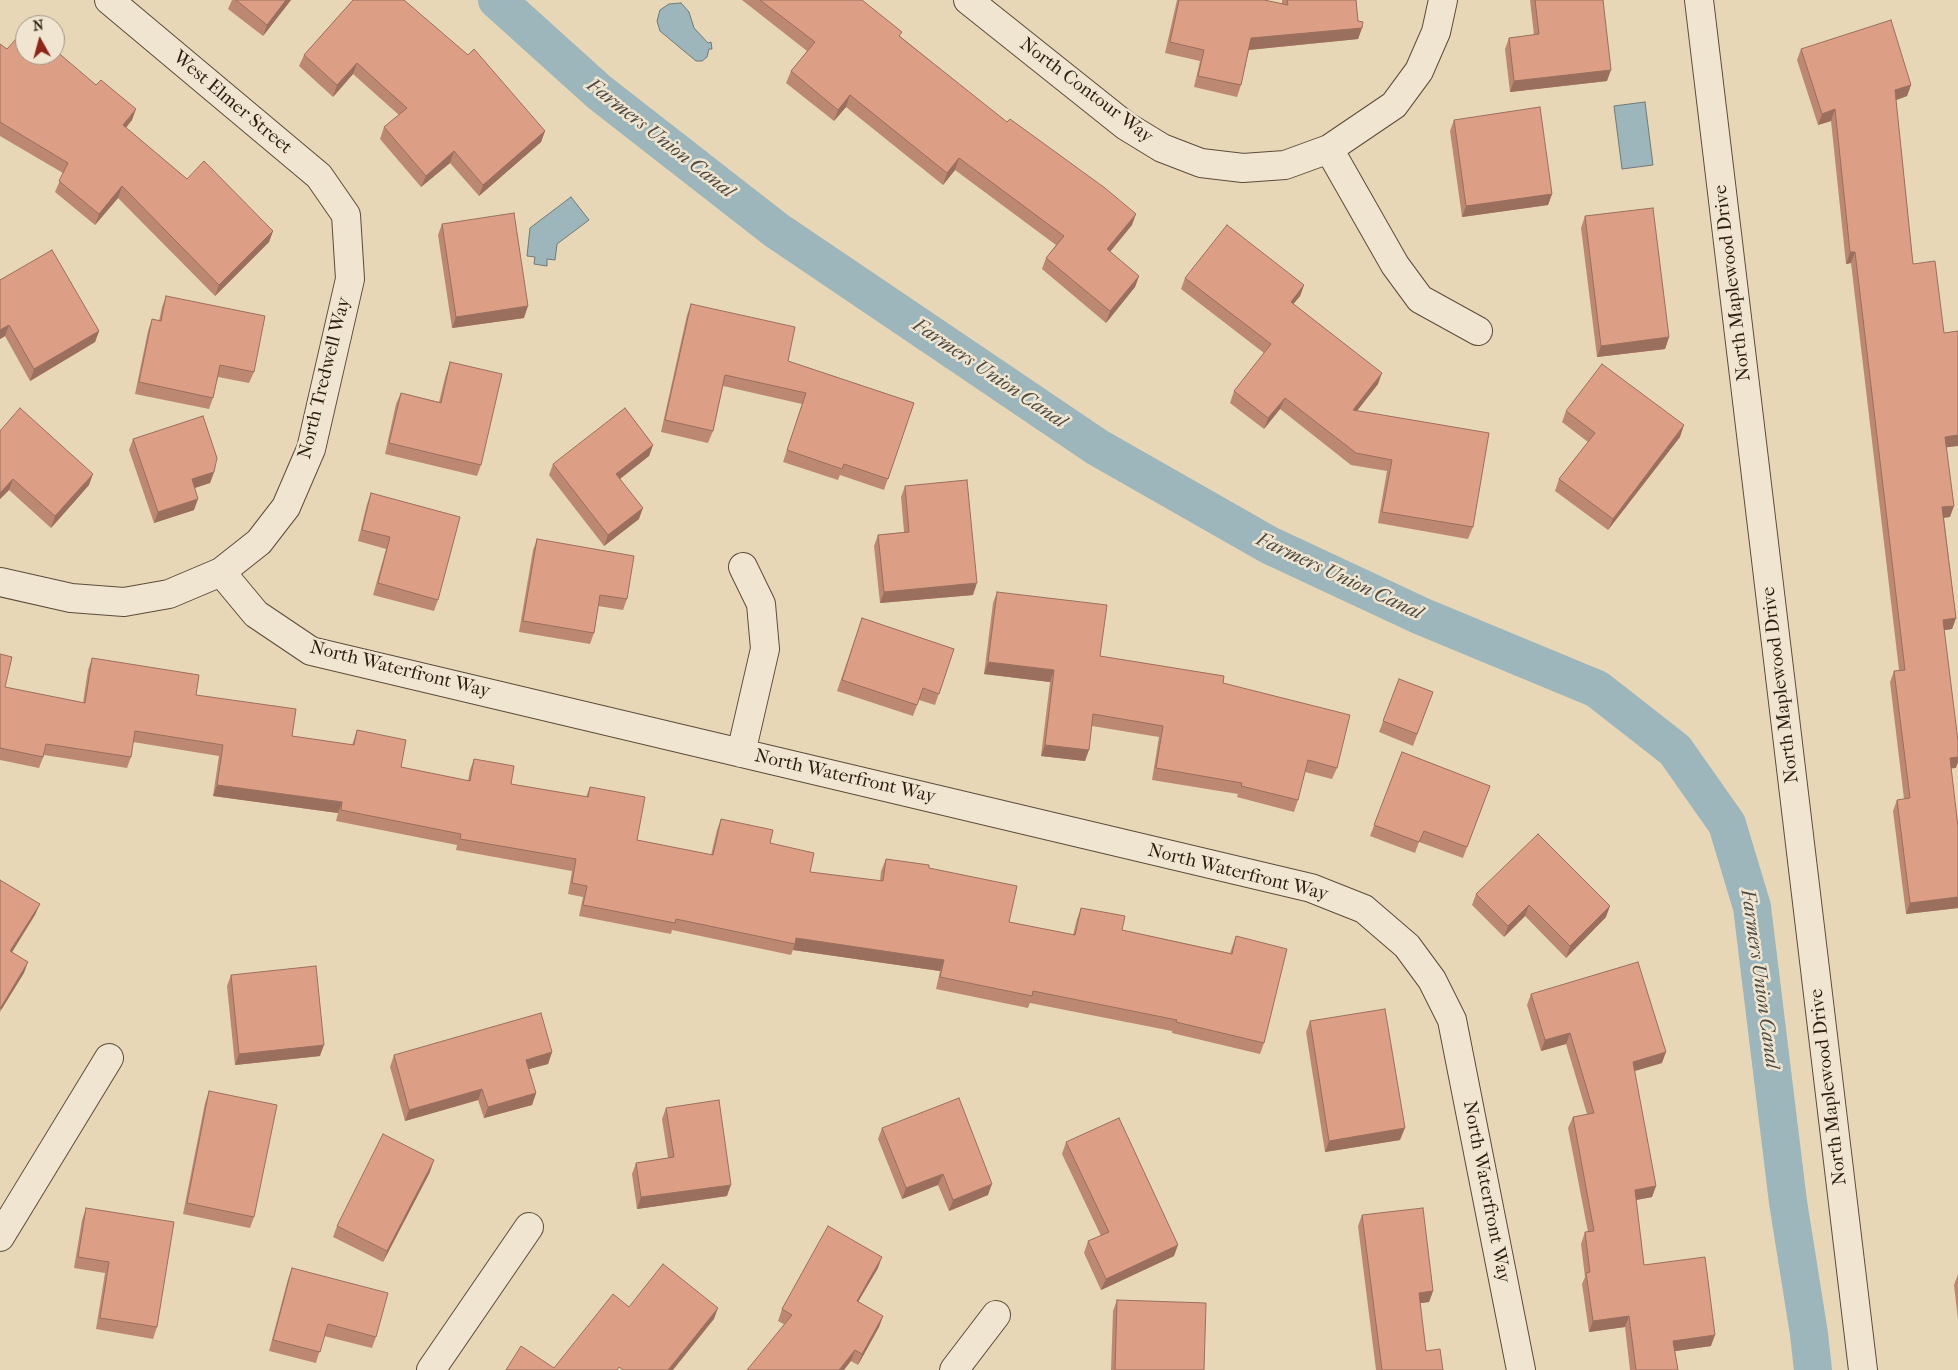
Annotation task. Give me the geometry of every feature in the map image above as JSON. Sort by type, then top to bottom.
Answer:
[{"type":"street","name":"West Elmer Street","points":[[109,0],[319,176],[346,215]]},
{"type":"street","name":"North Contour Way","points":[[968,0],[1126,126],[1162,148],[1201,163],[1243,168],[1285,165],[1329,149],[1394,104],[1419,71],[1436,32],[1443,0]]},
{"type":"street","name":"North Maplewood Drive","points":[[1699,0],[1863,1370]]},
{"type":"street","points":[[1329,149],[1395,265],[1420,299],[1478,331]]},
{"type":"street","name":"North Tredwell Way","points":[[221,572],[259,542],[286,507],[311,448],[350,278],[346,215]]},
{"type":"street","name":"North Waterfront Way","points":[[741,753],[765,649],[761,604],[743,567]]},
{"type":"street","points":[[0,582],[70,598],[124,602],[169,594],[221,572]]},
{"type":"street","name":"North Waterfront Way","points":[[221,572],[256,614],[311,651],[1311,888],[1364,909],[1407,946],[1432,980],[1452,1020],[1521,1370]]},
{"type":"street","points":[[0,1237],[109,1058]]},
{"type":"street","points":[[431,1370],[529,1227]]},
{"type":"street","points":[[954,1370],[996,1315]]},
{"type":"water","points":[[681,3],[689,12],[694,28],[708,43],[711,42],[712,49],[709,49],[707,57],[702,61],[696,61],[660,31],[657,21],[660,10],[669,4]]},
{"type":"water","points":[[1645,102],[1653,165],[1622,169],[1614,106]]},
{"type":"water","points":[[571,197],[589,220],[557,244],[555,260],[547,259],[547,266],[534,264],[535,257],[527,256],[530,228]]},
{"type":"building","points":[[236,0],[286,0],[267,25]]},
{"type":"building","points":[[353,0],[404,0],[468,55],[474,49],[545,131],[483,185],[454,151],[426,176],[384,127],[407,108],[357,63],[337,85],[304,55]]},
{"type":"building","points":[[760,0],[862,0],[902,32],[899,36],[1007,122],[1010,119],[1105,188],[1136,214],[1107,249],[1139,276],[1110,311],[1046,258],[1064,236],[959,158],[947,173],[850,95],[838,110],[791,71],[815,42]]},
{"type":"building","points":[[1179,0],[1264,0],[1288,5],[1287,0],[1356,0],[1358,21],[1363,22],[1362,28],[1251,38],[1241,85],[1198,76],[1204,50],[1170,42]]},
{"type":"building","points":[[1535,0],[1603,0],[1611,70],[1514,81],[1509,38],[1539,34]]},
{"type":"building","points":[[1891,20],[1911,85],[1895,90],[1913,264],[1935,261],[1944,333],[1958,331],[1958,435],[1945,437],[1954,506],[1942,507],[1956,618],[1943,620],[1958,741],[1958,757],[1950,758],[1958,827],[1958,897],[1910,903],[1897,800],[1910,798],[1894,671],[1905,670],[1855,252],[1850,252],[1835,109],[1822,114],[1801,49]]},
{"type":"building","points":[[15,40],[15,65],[65,65],[65,59],[96,85],[101,80],[136,109],[123,125],[187,179],[204,161],[273,231],[219,285],[122,186],[99,214],[59,181],[68,163],[0,122],[0,44],[7,49]]},
{"type":"building","points":[[1540,107],[1552,194],[1466,206],[1454,120]]},
{"type":"building","points":[[1653,208],[1669,337],[1601,346],[1585,216]]},
{"type":"building","points":[[514,213],[528,306],[456,317],[442,224]]},
{"type":"building","points":[[1227,225],[1304,285],[1291,302],[1382,373],[1353,410],[1489,433],[1473,527],[1382,512],[1392,460],[1356,453],[1285,398],[1268,418],[1234,391],[1271,344],[1185,278]]},
{"type":"building","points":[[52,250],[99,331],[34,369],[9,325],[0,330],[0,280]]},
{"type":"building","points":[[166,296],[265,316],[254,372],[220,365],[213,398],[139,382],[152,319],[161,321]]},
{"type":"building","points":[[691,304],[795,327],[788,361],[914,403],[888,479],[844,464],[842,469],[787,450],[806,393],[725,375],[713,431],[665,420]]},
{"type":"building","points":[[450,362],[502,374],[481,465],[389,443],[401,393],[441,403]]},
{"type":"building","points":[[1602,364],[1684,425],[1613,519],[1559,479],[1595,433],[1566,411]]},
{"type":"building","points":[[20,408],[93,474],[55,516],[13,479],[0,493],[0,431]]},
{"type":"building","points":[[625,408],[653,445],[616,474],[643,508],[608,535],[553,464]]},
{"type":"building","points":[[203,416],[217,458],[214,472],[192,479],[198,499],[158,512],[133,439]]},
{"type":"building","points":[[967,480],[977,583],[884,592],[878,535],[909,532],[905,486]]},
{"type":"building","points":[[371,493],[460,517],[438,600],[378,583],[390,537],[362,530]]},
{"type":"building","points":[[537,539],[634,556],[627,599],[600,595],[594,633],[523,621]]},
{"type":"building","points":[[997,592],[1107,605],[1100,656],[1224,676],[1223,683],[1350,715],[1337,768],[1308,760],[1298,800],[1241,786],[1242,783],[1156,768],[1163,726],[1093,714],[1089,750],[1045,745],[1054,670],[988,662]]},
{"type":"building","points":[[862,618],[954,649],[939,694],[923,688],[917,705],[842,680]]},
{"type":"building","points":[[0,654],[12,657],[5,687],[85,703],[92,658],[199,675],[196,695],[296,709],[292,736],[354,745],[357,730],[406,740],[401,767],[470,781],[474,759],[514,766],[511,784],[588,797],[590,787],[645,797],[637,840],[713,855],[721,819],[773,830],[770,843],[814,853],[810,872],[883,881],[886,859],[929,865],[929,868],[1017,886],[1009,922],[1075,935],[1081,908],[1125,916],[1122,930],[1232,954],[1236,936],[1287,949],[1264,1043],[1176,1022],[1177,1020],[1033,991],[1032,996],[940,977],[944,960],[796,938],[795,944],[676,919],[675,923],[583,905],[587,886],[572,883],[576,859],[460,839],[461,834],[341,810],[342,802],[217,785],[223,745],[135,731],[131,757],[46,744],[43,757],[0,748]]},
{"type":"building","points":[[1399,679],[1433,692],[1417,734],[1383,721]]},
{"type":"building","points":[[1402,752],[1490,786],[1467,847],[1424,831],[1419,842],[1374,825]]},
{"type":"building","points":[[1538,834],[1610,906],[1570,946],[1529,905],[1508,926],[1476,894]]},
{"type":"building","points":[[0,880],[40,904],[10,951],[28,962],[0,1009]]},
{"type":"building","points":[[1638,962],[1666,1052],[1633,1062],[1656,1186],[1635,1190],[1644,1265],[1705,1257],[1715,1335],[1673,1341],[1678,1370],[1636,1370],[1629,1316],[1593,1321],[1586,1273],[1590,1272],[1585,1232],[1594,1231],[1573,1117],[1594,1113],[1570,1033],[1545,1040],[1531,994]]},
{"type":"building","points":[[316,966],[324,1045],[239,1054],[231,975]]},
{"type":"building","points":[[1385,1009],[1405,1128],[1329,1141],[1310,1021]]},
{"type":"building","points":[[541,1013],[552,1052],[526,1060],[536,1093],[488,1107],[482,1089],[409,1110],[394,1055]]},
{"type":"building","points":[[209,1091],[277,1105],[254,1217],[187,1203]]},
{"type":"building","points":[[959,1098],[992,1184],[953,1200],[943,1174],[906,1188],[882,1128]]},
{"type":"building","points":[[719,1100],[731,1185],[641,1197],[636,1163],[674,1157],[666,1108]]},
{"type":"building","points":[[1119,1118],[1178,1245],[1106,1279],[1088,1241],[1109,1232],[1066,1142]]},
{"type":"building","points":[[383,1134],[434,1160],[387,1251],[337,1226]]},
{"type":"building","points":[[86,1208],[174,1222],[157,1327],[100,1318],[109,1262],[78,1257]]},
{"type":"building","points":[[1423,1208],[1433,1291],[1419,1293],[1426,1351],[1440,1349],[1443,1370],[1382,1370],[1362,1215]]},
{"type":"building","points":[[828,1226],[882,1257],[857,1301],[883,1316],[862,1354],[855,1350],[839,1370],[747,1370],[792,1315],[782,1309]]},
{"type":"building","points":[[663,1264],[718,1308],[668,1370],[623,1370],[619,1367],[617,1370],[506,1370],[521,1346],[554,1368],[613,1294],[629,1307]]},
{"type":"building","points":[[292,1268],[388,1293],[376,1337],[328,1324],[320,1352],[273,1340]]},
{"type":"building","points":[[1117,1300],[1206,1303],[1204,1370],[1115,1370]]},
{"type":"waterway","name":"Farmers Union Canal","points":[[497,0],[599,92],[776,230],[1097,447],[1269,545],[1421,616],[1597,689],[1675,750],[1727,824],[1752,907],[1788,1202],[1813,1370]]}]
